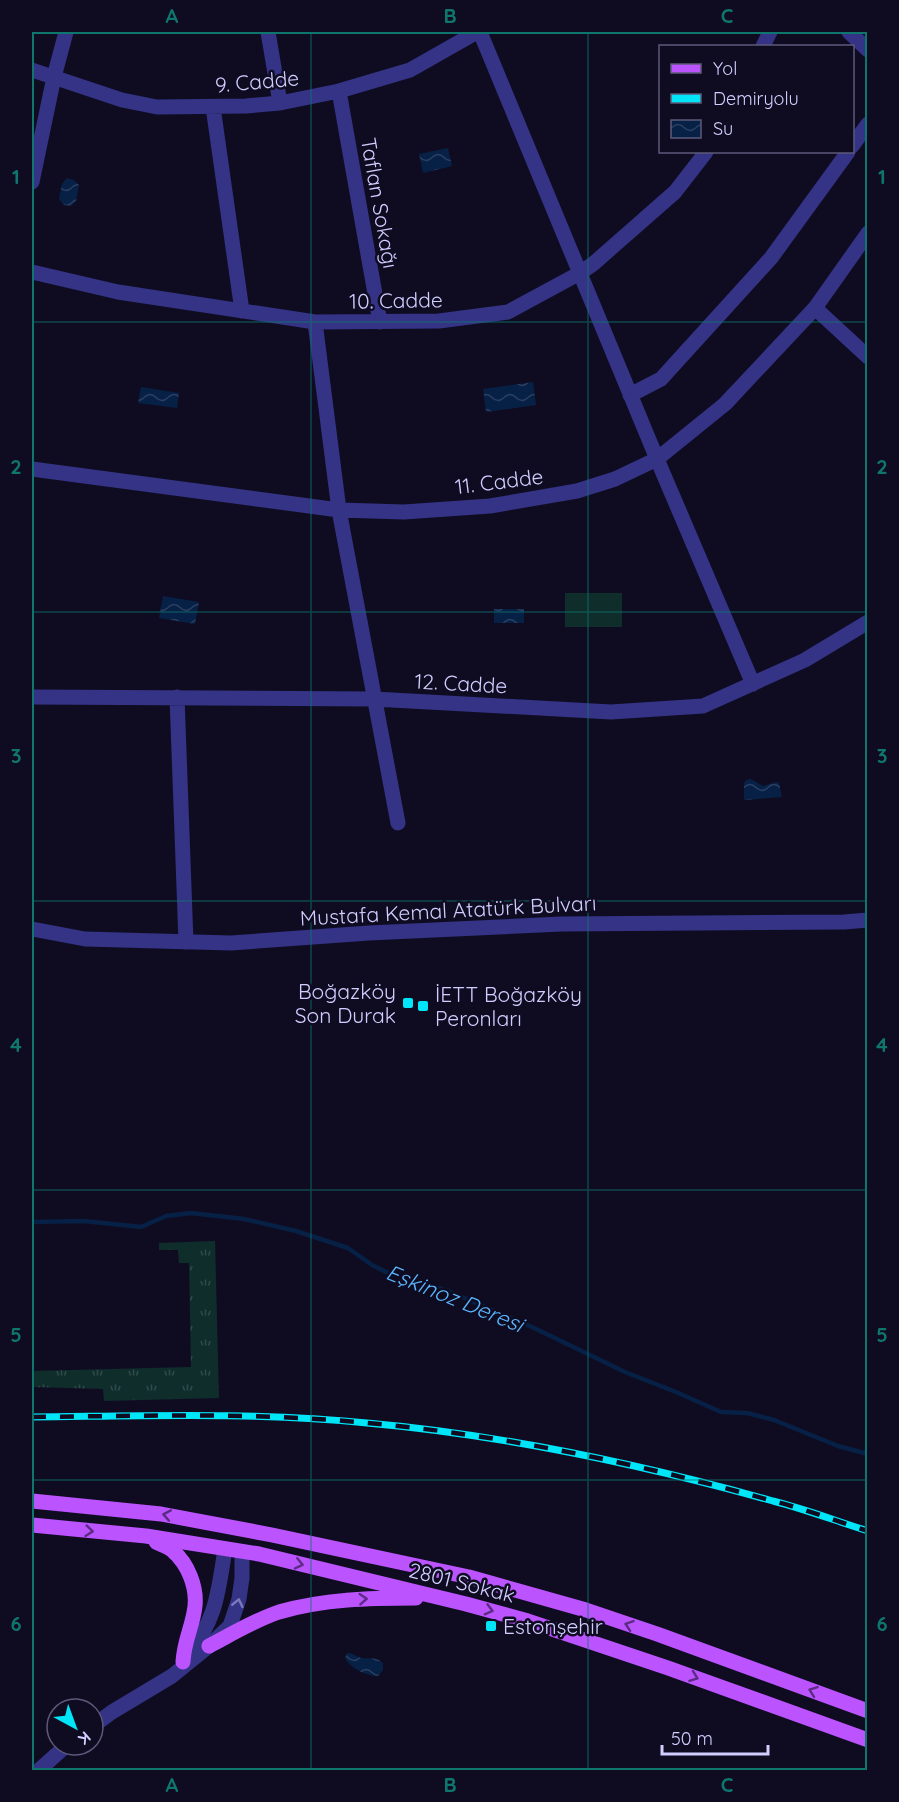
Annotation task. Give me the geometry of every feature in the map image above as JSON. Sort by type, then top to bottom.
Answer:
[{"type":"main road","name":"2801 Sokak","points":[[32,1501],[161,1514],[469,1577],[596,1614],[867,1711]]},
{"type":"main road","points":[[32,1525],[146,1536],[225,1549],[256,1542],[411,1574],[469,1577]]},
{"type":"main road","points":[[224,1526],[234,1533],[241,1547]]},
{"type":"main road","points":[[146,1536],[172,1550],[184,1565],[195,1590],[195,1607],[183,1645],[183,1662]]},
{"type":"main road","name":"2801 Sokak","points":[[241,1547],[528,1621],[614,1649],[867,1740]]},
{"type":"main road","points":[[209,1646],[278,1612],[320,1603],[370,1598],[442,1598]]},
{"type":"street","points":[[32,182],[66,32]]},
{"type":"street","points":[[268,32],[280,103]]},
{"type":"street","points":[[478,32],[753,684]]},
{"type":"street","name":"9. Cadde","points":[[32,70],[134,103],[157,107],[280,103],[339,91],[410,70],[478,32]]},
{"type":"street","points":[[849,32],[867,50]]},
{"type":"street","name":"Taflan Sokağı","points":[[339,91],[380,322]]},
{"type":"street","points":[[213,106],[242,311]]},
{"type":"street","points":[[854,143],[867,124]]},
{"type":"street","name":"10. Cadde","points":[[32,272],[118,292],[315,322],[439,321],[508,312],[580,273],[675,192],[705,153]]},
{"type":"street","points":[[630,394],[661,379],[771,258],[848,153]]},
{"type":"street","name":"11. Cadde","points":[[32,469],[339,510],[404,512],[490,506],[578,491],[615,479],[657,459],[725,404],[815,308],[867,233]]},
{"type":"street","points":[[815,308],[867,357]]},
{"type":"street","points":[[315,322],[339,510],[398,823]]},
{"type":"street","name":"12. Cadde","points":[[32,697],[374,699],[611,712],[703,706],[805,660],[867,622]]},
{"type":"street","points":[[177,697],[186,942]]},
{"type":"street","name":"Mustafa Kemal Atatürk Bulvarı","points":[[32,929],[85,939],[231,943],[369,933],[561,924],[867,920]]},
{"type":"street","points":[[105,1717],[172,1676],[230,1626],[236,1613],[242,1578],[241,1547]]},
{"type":"street","points":[[172,1676],[197,1644],[216,1607],[225,1549]]},
{"type":"street","points":[[39,1770],[54,1757]]},
{"type":"green space","points":[[565,593],[622,593],[622,627],[565,627]]},
{"type":"green space","points":[[215,1241],[219,1398],[104,1401],[103,1389],[32,1387],[32,1371],[191,1367],[189,1263],[179,1263],[178,1250],[159,1250],[159,1243]]},
{"type":"water","points":[[448,148],[452,166],[423,173],[419,154]]},
{"type":"water","points":[[67,178],[79,185],[76,201],[71,206],[64,205],[59,199],[62,184]]},
{"type":"water","points":[[533,382],[536,405],[486,412],[483,389]]},
{"type":"water","points":[[141,387],[179,393],[177,408],[138,403]]},
{"type":"water","points":[[163,596],[199,602],[195,624],[159,618]]},
{"type":"water","points":[[494,609],[524,609],[524,623],[494,623]]},
{"type":"water","points":[[751,779],[763,786],[779,783],[782,797],[744,800],[744,783]]},
{"type":"water","points":[[347,1653],[362,1658],[378,1659],[383,1663],[383,1670],[378,1676],[359,1671],[347,1662],[345,1658]]},
{"type":"waterway","name":"Eşkinoz Deresi","points":[[32,1222],[84,1221],[141,1227],[166,1216],[191,1213],[244,1219],[296,1231],[348,1248],[386,1272],[448,1291],[532,1327],[625,1372],[721,1412],[747,1413],[774,1420],[838,1446],[868,1454]]},
{"type":"railway","points":[[32,1417],[283,1417],[367,1423],[470,1435],[572,1453],[673,1475],[785,1504],[868,1531]]},
{"type":"place","name":"Boğazköy Son Durak","points":[[408,1003]]},
{"type":"place","name":"İETT Boğazköy Peronları","points":[[423,1006]]},
{"type":"place","name":"Estonşehir","points":[[491,1626]]}]
